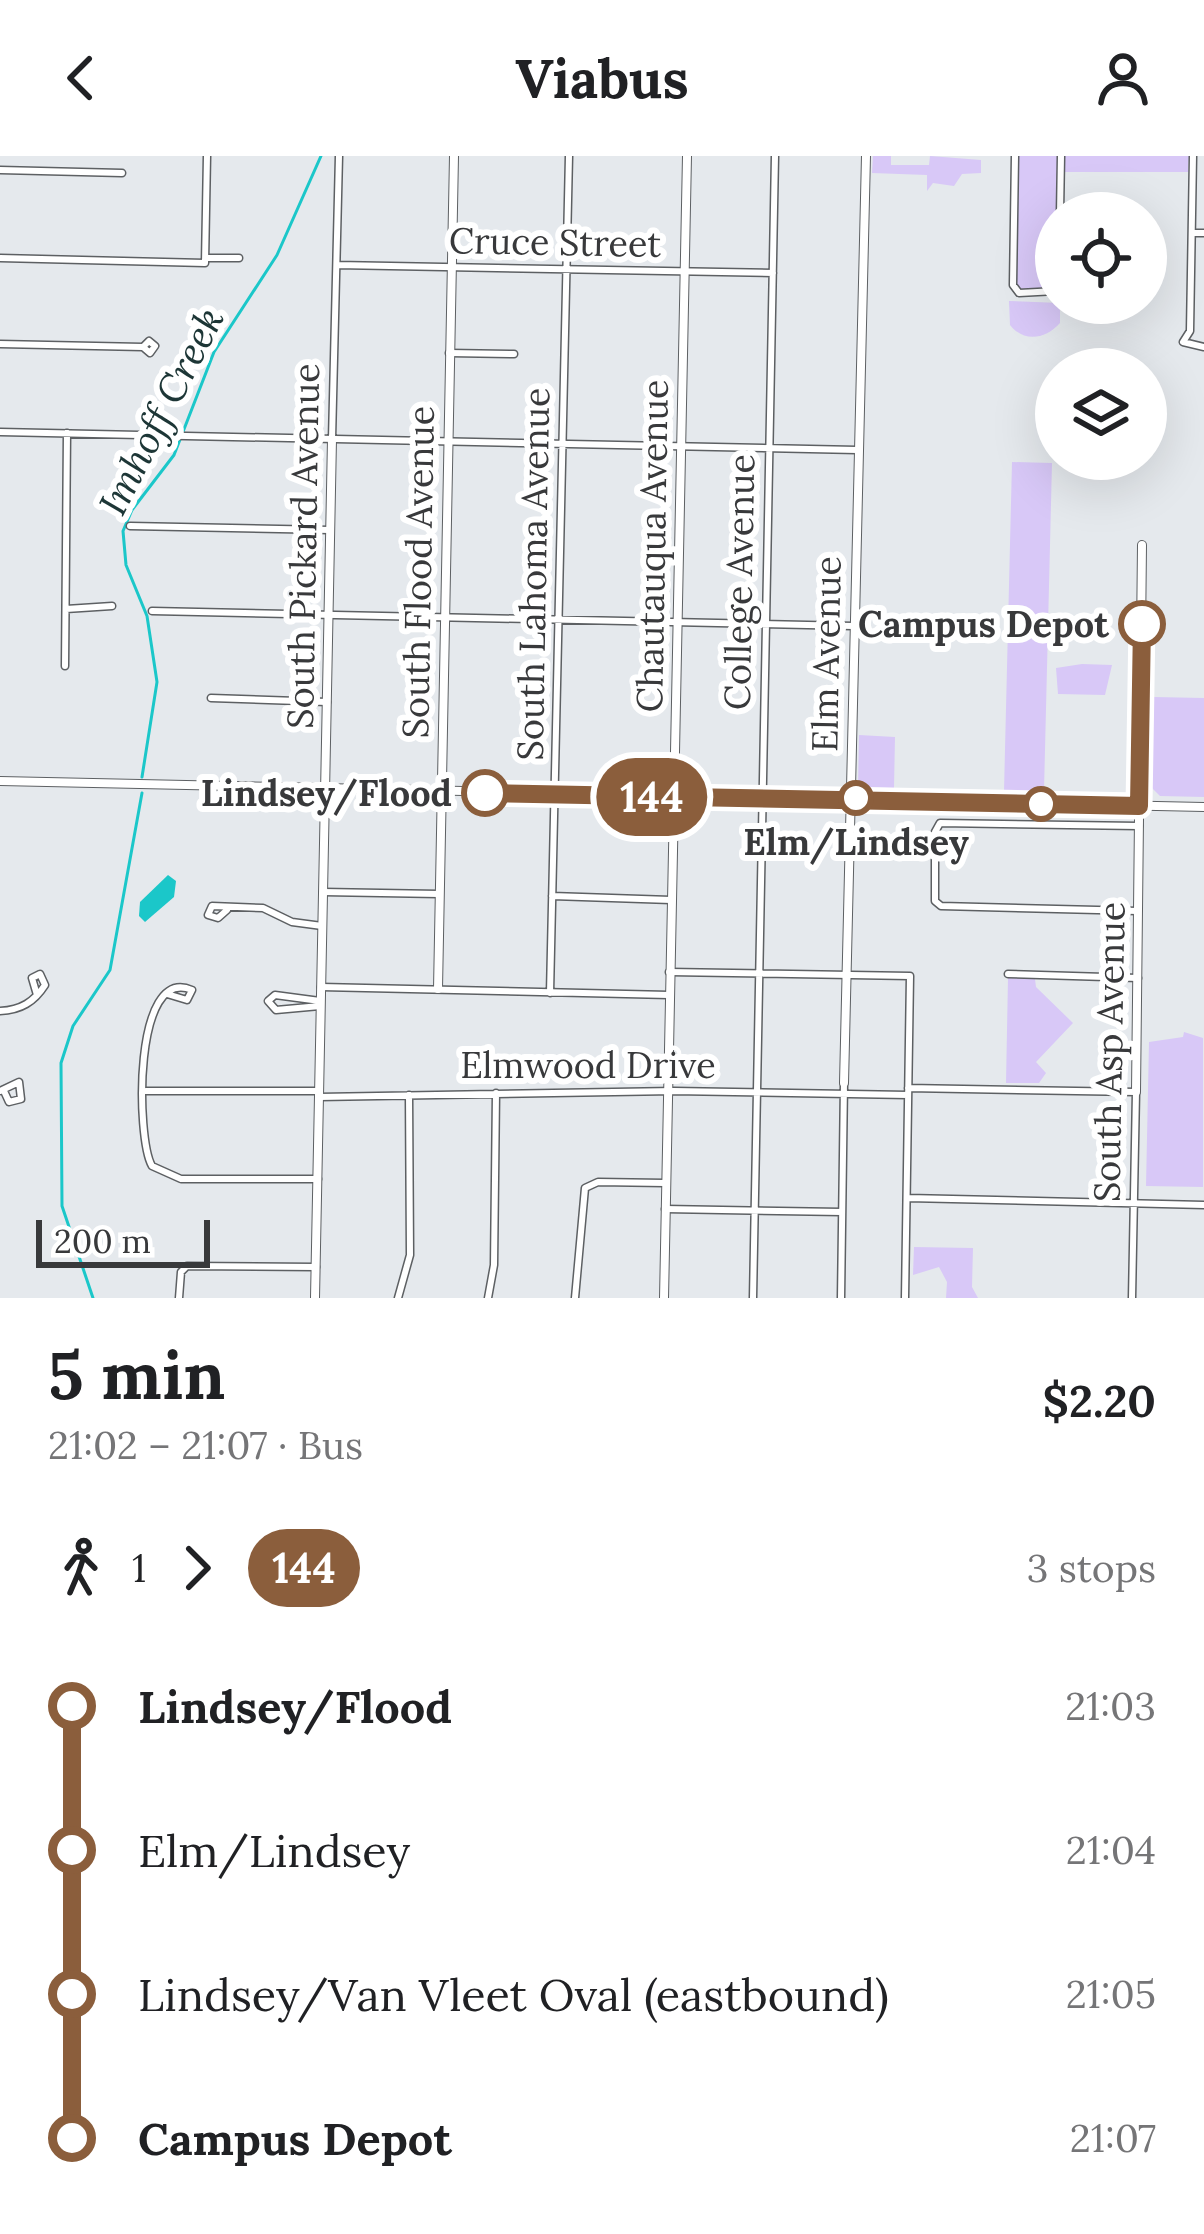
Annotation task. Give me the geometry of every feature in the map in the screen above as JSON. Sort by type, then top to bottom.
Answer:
[{"type":"street","points":[[205,260],[207,156]]},
{"type":"street","name":"South Pickard Avenue","points":[[315,1298],[339,156]]},
{"type":"street","name":"South Flood Avenue","points":[[438,989],[454,156]]},
{"type":"street","name":"South Lahoma Avenue","points":[[550,992],[569,156]]},
{"type":"street","name":"Chautauqua Avenue","points":[[664,1298],[687,156]]},
{"type":"street","name":"College Avenue","points":[[753,1298],[775,156]]},
{"type":"street","name":"Elm Avenue","points":[[841,1298],[866,156]]},
{"type":"street","points":[[1015,156],[1013,285],[1019,293],[1035,292]]},
{"type":"street","points":[[1060,192],[1061,156]]},
{"type":"street","points":[[1193,156],[1190,331],[1183,342],[1204,347]]},
{"type":"street","points":[[0,170],[122,172]]},
{"type":"street","points":[[1192,233],[1204,233]]},
{"type":"street","points":[[0,258],[239,258]]},
{"type":"street","name":"Cruce Street","points":[[337,265],[773,273]]},
{"type":"street","points":[[0,344],[143,346]]},
{"type":"street","points":[[449,353],[514,355]]},
{"type":"street","points":[[0,432],[857,450]]},
{"type":"street","points":[[65,666],[67,434]]},
{"type":"street","points":[[130,526],[331,530]]},
{"type":"street","name":"South Asp Avenue","points":[[1132,1298],[1142,545]]},
{"type":"street","points":[[66,609],[112,606]]},
{"type":"street","points":[[152,610],[853,626]]},
{"type":"street","points":[[211,698],[327,702]]},
{"type":"street","points":[[0,781],[1204,807]]},
{"type":"street","points":[[1138,911],[941,906],[934,901],[934,860],[935,832],[943,823],[1139,826]]},
{"type":"street","points":[[323,892],[439,894]]},
{"type":"street","points":[[553,896],[671,900]]},
{"type":"street","points":[[227,910],[263,908],[298,924],[322,926]]},
{"type":"street","points":[[669,972],[910,976],[905,1298]]},
{"type":"street","points":[[1008,974],[1138,978]]},
{"type":"street","points":[[321,987],[669,995]]},
{"type":"street","points":[[166,994],[154,1004],[148,1025],[146,1152],[166,1176],[318,1179]]},
{"type":"street","points":[[0,1011],[24,1006],[37,995]]},
{"type":"street","points":[[275,995],[320,1004],[276,1010],[268,1001],[275,995]]},
{"type":"street","name":"Elmwood Drive","points":[[146,1091],[409,1095],[844,1088],[858,1094],[1136,1092]]},
{"type":"street","points":[[488,1298],[496,1094]]},
{"type":"street","points":[[398,1298],[410,1255],[409,1095]]},
{"type":"street","points":[[575,1298],[585,1188],[598,1181],[665,1183]]},
{"type":"street","points":[[907,1198],[1204,1205]]},
{"type":"street","points":[[665,1210],[842,1212]]},
{"type":"street","points":[[179,1298],[181,1271],[187,1266],[316,1267]]},
{"type":"shaded area","points":[[873,156],[891,156],[891,165],[929,165],[930,156],[981,160],[981,173],[962,174],[954,186],[933,183],[927,191],[927,175],[872,173]]},
{"type":"shaded area","points":[[1015,156],[1061,156],[1060,192],[1035,192],[1035,291],[1015,291]]},
{"type":"shaded area","points":[[1065,156],[1189,156],[1188,172],[1065,172]]},
{"type":"shaded area","points":[[1009,301],[1035,302],[1035,324],[1059,324],[1042,335],[1028,336],[1010,325]]},
{"type":"shaded area","points":[[1012,462],[1035,463],[1035,480],[1052,480],[1044,791],[1004,791]]},
{"type":"shaded area","points":[[1112,665],[1105,695],[1058,694],[1056,668]]},
{"type":"shaded area","points":[[1154,697],[1204,698],[1204,797],[1160,796],[1150,786]]},
{"type":"shaded area","points":[[859,735],[895,737],[894,788],[858,787]]},
{"type":"shaded area","points":[[1008,978],[1035,979],[1036,987],[1073,1023],[1036,1062],[1046,1073],[1039,1083],[1006,1083]]},
{"type":"shaded area","points":[[1184,1032],[1203,1038],[1203,1187],[1146,1186],[1149,1042],[1183,1037]]},
{"type":"shaded area","points":[[914,1247],[973,1248],[972,1287],[978,1298],[946,1298],[947,1282],[939,1267],[913,1275]]},
{"type":"water","points":[[168,875],[176,881],[174,897],[145,922],[139,916],[140,902]]},
{"type":"waterway","name":"Imhoff Creek","points":[[142,777],[157,682],[147,616],[126,565],[123,531],[132,510],[174,455],[214,352],[277,255],[321,156]]},
{"type":"waterway","name":"Imhoff Creek","points":[[93,1298],[62,1206],[61,1063],[73,1026],[110,970],[142,793]]},
{"type":"bus line","name":"144","points":[[485,793],[1139,806],[1142,624]]},
{"type":"place","name":"Campus Depot","points":[[1142,624]]},
{"type":"place","name":"Lindsey/Flood","points":[[485,793]]},
{"type":"place","name":"Elm/Lindsey","points":[[856,798]]}]
